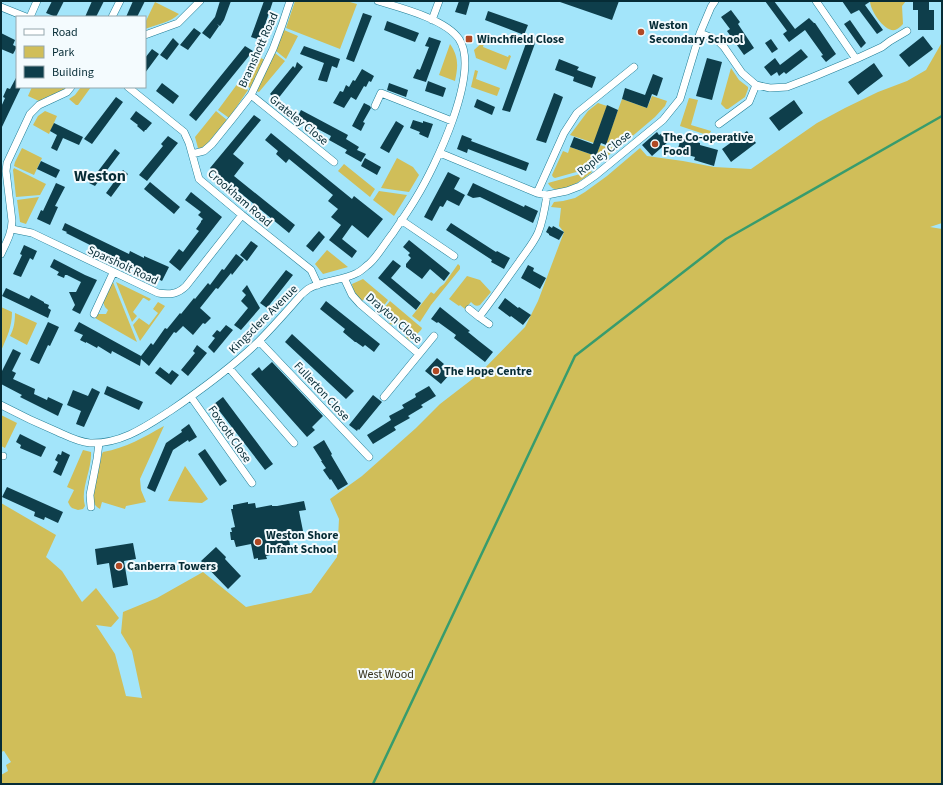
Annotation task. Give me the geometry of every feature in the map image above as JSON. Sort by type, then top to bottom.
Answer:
[{"type":"street","points":[[30,16],[37,1]]},
{"type":"street","points":[[112,16],[120,1]]},
{"type":"street","name":"Bramshott Road","points":[[192,154],[204,150],[212,144],[251,95],[273,49],[290,1]]},
{"type":"street","name":"Kingsclere Avenue","points":[[1,405],[22,416],[77,440],[99,443],[124,438],[145,428],[229,368],[259,341],[301,295],[309,289],[318,284],[344,278],[357,273],[370,263],[402,220],[416,198],[440,153],[460,95],[465,71],[465,61],[460,40],[450,30],[432,20],[378,1]]},
{"type":"street","points":[[432,20],[439,1]]},
{"type":"street","points":[[715,1],[700,33],[717,40],[742,73],[756,85],[770,88],[787,88],[882,47],[906,31]]},
{"type":"street","points":[[816,1],[856,59]]},
{"type":"street","points":[[146,35],[178,23],[197,2]]},
{"type":"street","points":[[1,7],[24,16]]},
{"type":"street","name":"Ropley Close","points":[[440,153],[537,193],[546,195],[567,191],[580,186],[596,175],[663,120],[680,99],[700,33]]},
{"type":"street","points":[[537,193],[564,133],[577,113],[634,67]]},
{"type":"street","points":[[719,124],[749,102],[756,85]]},
{"type":"street","points":[[1,254],[12,229],[12,221],[4,188],[7,163],[30,114],[39,105],[67,92],[70,88]]},
{"type":"street","name":"Crookham Road","points":[[129,88],[184,132],[189,143],[199,179],[311,270],[318,284]]},
{"type":"street","points":[[374,106],[381,93],[452,121]]},
{"type":"street","name":"Grateley Close","points":[[251,95],[334,162]]},
{"type":"street","points":[[479,317],[538,234],[545,209],[546,195]]},
{"type":"street","name":"Sparsholt Road","points":[[12,229],[32,233],[113,273],[158,293],[166,295],[174,294],[186,286],[242,215]]},
{"type":"street","points":[[402,220],[454,256]]},
{"type":"street","points":[[94,314],[113,273]]},
{"type":"street","name":"Drayton Close","points":[[344,278],[352,295],[360,304],[419,354]]},
{"type":"street","points":[[469,309],[489,324]]},
{"type":"street","name":"Drayton Close","points":[[384,397],[434,336]]},
{"type":"street","name":"Fullerton Close","points":[[259,341],[369,457]]},
{"type":"street","points":[[229,368],[294,443]]},
{"type":"street","name":"Foxcott Close","points":[[190,397],[252,484]]},
{"type":"street","points":[[91,507],[90,495],[99,443]]},
{"type":"green space","points":[[295,1],[346,1],[357,4],[340,49],[286,28]]},
{"type":"green space","points":[[870,1],[906,1],[902,6],[903,24],[895,30],[886,28],[878,20],[872,10]]},
{"type":"green space","points":[[155,2],[179,14],[168,21],[146,29],[146,21]]},
{"type":"green space","points":[[284,30],[298,36],[286,59],[276,51]]},
{"type":"green space","name":"West Wood","points":[[942,38],[942,223],[930,227],[942,229],[942,784],[1,784],[1,775],[8,771],[6,765],[11,762],[4,751],[1,752],[1,503],[56,535],[46,557],[62,571],[82,602],[96,588],[119,618],[111,627],[96,625],[115,654],[126,696],[142,698],[132,651],[121,633],[123,612],[157,598],[203,572],[246,607],[311,593],[337,557],[339,519],[330,499],[362,476],[416,428],[440,404],[479,374],[525,327],[538,301],[564,232],[559,226],[561,208],[551,207],[554,202],[575,198],[585,192],[607,176],[640,148],[647,156],[714,167],[751,169],[817,123],[878,92],[907,81],[926,70],[941,44]]},
{"type":"green space","points":[[485,40],[483,47],[508,57],[509,55],[511,56],[506,70],[476,58],[474,50]]},
{"type":"green space","points":[[450,44],[455,53],[457,62],[455,81],[439,75]]},
{"type":"green space","points":[[275,53],[285,61],[259,92],[256,91]]},
{"type":"green space","points":[[259,57],[265,60],[250,88],[240,81]]},
{"type":"green space","points":[[731,68],[739,80],[748,87],[748,89],[745,97],[726,109],[721,104]]},
{"type":"green space","points":[[475,70],[478,71],[476,79],[500,88],[497,96],[471,87]]},
{"type":"green space","points":[[238,83],[248,90],[229,118],[218,110]]},
{"type":"green space","points":[[32,88],[66,88],[39,101],[28,96]]},
{"type":"green space","points":[[80,88],[90,88],[78,105],[69,99],[75,95]]},
{"type":"green space","points":[[652,96],[667,101],[665,106],[655,117],[629,139],[612,145],[606,143],[622,99],[647,108]]},
{"type":"green space","points":[[689,98],[698,100],[691,125],[711,131],[707,135],[680,126]]},
{"type":"green space","points":[[598,103],[607,106],[594,143],[570,135],[588,111]]},
{"type":"green space","points":[[45,111],[57,116],[49,134],[33,125],[38,116]]},
{"type":"green space","points":[[216,111],[227,120],[205,146],[198,148],[195,137]]},
{"type":"green space","points":[[624,143],[594,167],[555,178],[552,175],[563,151],[568,153],[570,147],[596,156],[600,145],[609,148]]},
{"type":"green space","points":[[22,148],[42,158],[34,175],[14,166]]},
{"type":"green space","points":[[397,158],[413,167],[419,175],[409,192],[381,188]]},
{"type":"green space","points":[[344,164],[375,189],[370,197],[338,171]]},
{"type":"green space","points":[[14,168],[46,184],[40,195],[16,197]]},
{"type":"green space","points":[[591,171],[592,172],[570,187],[563,189],[557,190],[552,188],[548,183]]},
{"type":"green space","points":[[379,191],[407,195],[394,216],[373,200]]},
{"type":"green space","points":[[39,197],[26,224],[20,222],[17,200]]},
{"type":"green space","points":[[327,250],[348,267],[323,274],[315,264]]},
{"type":"green space","points":[[458,264],[460,269],[431,305],[420,322],[412,316],[431,292],[434,294],[444,284]]},
{"type":"green space","points":[[467,276],[480,280],[491,292],[480,305],[477,306],[471,302],[465,309],[449,299]]},
{"type":"green space","points":[[363,279],[388,300],[383,307],[368,295],[362,301],[354,293],[352,284]]},
{"type":"green space","points":[[113,282],[137,342],[95,318],[98,314],[106,314],[108,310],[103,302]]},
{"type":"green space","points":[[116,282],[151,299],[149,301],[143,298],[133,312],[137,316],[132,322]]},
{"type":"green space","points":[[390,301],[422,328],[410,341],[404,332],[407,325],[402,321],[394,325],[389,324],[394,317],[384,308]]},
{"type":"green space","points":[[158,302],[165,306],[140,341],[133,325],[139,318],[149,325],[158,313],[153,309]]},
{"type":"green space","points":[[1,307],[12,312],[12,317],[1,351]]},
{"type":"green space","points":[[15,313],[37,323],[27,345],[10,336],[14,325]]},
{"type":"green space","points":[[1,415],[17,423],[5,448],[1,446]]},
{"type":"green space","points":[[164,426],[140,479],[141,490],[146,502],[126,506],[125,509],[102,502],[100,509],[97,507],[94,502],[94,492],[103,452],[127,445]]},
{"type":"green space","points":[[83,450],[91,452],[91,459],[84,493],[85,506],[83,509],[78,510],[72,508],[68,502],[74,490],[67,487]]},
{"type":"green space","points":[[185,466],[208,499],[202,503],[168,501]]},
{"type":"building","points":[[52,1],[64,1],[56,16],[46,13]]},
{"type":"building","points":[[92,1],[104,1],[96,16],[85,16]]},
{"type":"building","points":[[133,1],[145,1],[138,16],[126,16]]},
{"type":"building","points":[[220,1],[231,1],[224,20],[220,26],[217,24],[219,26],[210,39],[202,33],[215,17]]},
{"type":"building","points":[[264,1],[273,1],[260,40],[251,37]]},
{"type":"building","points":[[459,1],[470,1],[466,15],[455,12]]},
{"type":"building","points":[[560,1],[619,1],[612,20]]},
{"type":"building","points":[[765,1],[774,1],[795,29],[809,18],[815,23],[836,54],[826,62],[821,56],[823,55],[805,30],[789,42],[783,34],[787,31]]},
{"type":"building","points":[[842,1],[871,1],[865,5],[883,30],[877,34],[859,10],[851,14]]},
{"type":"building","points":[[913,1],[929,1],[929,10],[934,10],[934,30],[918,30],[918,10],[913,10]]},
{"type":"building","points":[[731,10],[740,22],[738,24],[754,48],[744,55],[727,31],[730,29],[721,17]]},
{"type":"building","points":[[488,11],[528,25],[524,35],[485,20]]},
{"type":"building","points":[[363,13],[372,16],[354,62],[346,59]]},
{"type":"building","points":[[850,20],[866,43],[861,48],[844,24]]},
{"type":"building","points":[[387,21],[419,33],[415,42],[384,30]]},
{"type":"building","points":[[194,28],[201,33],[188,50],[180,45]]},
{"type":"building","points":[[1,33],[15,40],[13,45],[16,46],[16,49],[13,54],[1,49]]},
{"type":"building","points":[[529,35],[537,38],[510,112],[502,110]]},
{"type":"building","points":[[923,36],[933,49],[909,67],[899,55]]},
{"type":"building","points":[[429,37],[441,41],[426,82],[413,78],[417,69],[420,70],[429,47],[425,46]]},
{"type":"building","points":[[173,38],[179,44],[167,60],[160,55]]},
{"type":"building","points":[[771,39],[778,49],[772,53],[765,43]]},
{"type":"building","points":[[245,46],[253,51],[196,121],[189,115]]},
{"type":"building","points":[[304,46],[340,59],[337,68],[332,66],[327,82],[318,80],[324,63],[300,54]]},
{"type":"building","points":[[152,49],[159,54],[146,72],[146,57]]},
{"type":"building","points":[[801,49],[808,57],[786,74],[784,72],[779,76],[777,72],[771,76],[764,67],[775,58],[780,65]]},
{"type":"building","points":[[707,58],[722,62],[712,100],[696,96]]},
{"type":"building","points":[[559,59],[579,67],[577,70],[596,77],[592,88],[573,81],[574,77],[555,70]]},
{"type":"building","points":[[297,62],[303,67],[277,100],[270,94],[293,66],[295,68]]},
{"type":"building","points":[[874,63],[883,76],[858,95],[848,82]]},
{"type":"building","points":[[362,69],[374,76],[366,87],[364,86],[356,100],[351,97],[344,108],[333,103],[340,91],[343,92],[346,85],[349,87],[353,80],[355,81]]},
{"type":"building","points":[[653,74],[663,78],[657,96],[652,94],[647,108],[622,99],[625,88],[645,95]]},
{"type":"building","points":[[16,78],[16,88],[21,88],[1,129],[1,107],[5,98],[3,97],[7,88],[10,89]]},
{"type":"building","points":[[428,81],[446,88],[443,97],[425,91]]},
{"type":"building","points":[[162,83],[179,96],[173,104],[156,91]]},
{"type":"building","points":[[389,83],[408,90],[406,97],[387,90]]},
{"type":"building","points":[[554,93],[563,97],[546,143],[536,140]]},
{"type":"building","points":[[116,97],[123,102],[92,144],[84,139]]},
{"type":"building","points":[[477,99],[495,107],[492,115],[474,107]]},
{"type":"building","points":[[794,100],[803,113],[779,131],[769,118]]},
{"type":"building","points":[[364,103],[371,108],[363,122],[365,123],[361,131],[352,126]]},
{"type":"building","points":[[607,105],[618,110],[606,145],[601,143],[596,156],[570,147],[574,137],[593,144]]},
{"type":"building","points":[[301,110],[348,135],[346,139],[359,147],[357,150],[366,154],[361,162],[345,153],[347,150],[329,140],[331,136],[297,118]]},
{"type":"building","points":[[136,111],[152,123],[144,132],[130,119]]},
{"type":"building","points":[[254,115],[261,120],[233,154],[244,163],[234,176],[295,225],[289,233],[210,168]]},
{"type":"building","points":[[413,120],[433,124],[428,138],[419,134],[420,132],[410,128]]},
{"type":"building","points":[[396,121],[404,126],[389,153],[380,148]]},
{"type":"building","points":[[54,123],[83,137],[79,145],[63,138],[57,151],[51,148],[57,135],[50,131]]},
{"type":"building","points":[[747,131],[756,143],[731,162],[722,149]]},
{"type":"building","name":"The Co-operative Food","points":[[657,132],[659,135],[661,134],[668,142],[652,156],[642,145]]},
{"type":"building","points":[[271,133],[352,199],[354,196],[383,219],[368,238],[352,225],[342,239],[357,251],[352,258],[329,240],[341,225],[331,217],[338,209],[328,201],[333,195],[289,159],[286,163],[276,154],[278,151],[265,140]]},
{"type":"building","points":[[462,135],[472,139],[471,141],[529,163],[526,171],[468,149],[467,153],[457,149]]},
{"type":"building","points":[[168,136],[178,143],[147,181],[139,175],[163,146],[161,144]]},
{"type":"building","points":[[681,138],[718,150],[714,166],[694,160],[695,157],[677,152]]},
{"type":"building","points":[[115,149],[120,153],[95,186],[89,183]]},
{"type":"building","points":[[365,158],[381,167],[377,175],[361,166]]},
{"type":"building","points":[[41,161],[60,170],[56,178],[37,169]]},
{"type":"building","points":[[123,170],[128,174],[111,197],[106,193]]},
{"type":"building","points":[[448,172],[460,178],[454,189],[465,195],[459,206],[447,200],[443,207],[440,206],[432,221],[424,217]]},
{"type":"building","points":[[150,182],[180,207],[174,214],[144,189]]},
{"type":"building","points":[[56,183],[65,187],[55,206],[58,207],[50,225],[37,219],[41,210],[43,211]]},
{"type":"building","points":[[473,183],[524,207],[525,205],[538,211],[533,223],[480,197],[473,198],[467,195]]},
{"type":"building","points":[[191,192],[222,217],[180,271],[169,262],[179,249],[183,252],[199,231],[196,229],[203,219],[198,215],[201,212],[185,200]]},
{"type":"building","points":[[65,223],[129,254],[130,251],[169,267],[162,281],[66,233],[67,232],[62,230]]},
{"type":"building","points":[[451,223],[496,252],[497,251],[510,258],[504,269],[491,262],[492,260],[446,230]]},
{"type":"building","points":[[549,226],[552,228],[553,226],[564,232],[559,240],[546,232]]},
{"type":"building","points":[[319,231],[325,237],[313,252],[306,246]]},
{"type":"building","points":[[409,240],[450,273],[444,281],[430,269],[422,279],[406,267],[406,264],[411,258],[408,255],[410,253],[403,247]]},
{"type":"building","points":[[251,241],[258,246],[247,261],[240,255]]},
{"type":"building","points":[[24,245],[37,251],[33,260],[30,258],[21,277],[13,274],[22,255],[20,254]]},
{"type":"building","points":[[236,254],[244,260],[218,289],[216,288],[200,308],[211,318],[205,324],[203,323],[193,335],[183,326],[176,333],[174,332],[149,366],[141,359],[140,366],[112,351],[111,354],[98,346],[97,348],[86,343],[80,340],[83,335],[74,331],[79,322],[141,356],[151,343],[153,345],[165,328],[167,329],[208,283],[210,285],[222,269],[224,270]]},
{"type":"building","points":[[54,259],[97,280],[80,314],[72,310],[75,305],[69,292],[76,292],[81,282],[67,275],[65,275],[64,278],[57,275],[59,272],[50,267]]},
{"type":"building","points":[[393,260],[401,266],[391,278],[421,303],[416,310],[378,278]]},
{"type":"building","points":[[528,265],[534,268],[533,271],[546,278],[540,289],[521,278]]},
{"type":"building","points":[[286,270],[293,275],[267,308],[260,303]]},
{"type":"building","points":[[247,285],[260,308],[241,330],[234,325],[248,308],[241,301],[246,295],[242,291]]},
{"type":"building","points":[[6,288],[29,299],[31,295],[49,305],[48,308],[51,310],[48,318],[2,296]]},
{"type":"building","points":[[505,298],[518,308],[519,307],[531,315],[523,325],[498,308]]},
{"type":"building","points":[[326,301],[380,344],[374,352],[365,345],[363,347],[355,342],[343,332],[345,329],[320,309]]},
{"type":"building","points":[[440,307],[493,352],[485,362],[454,338],[456,335],[438,322],[437,323],[431,319]]},
{"type":"building","points":[[48,322],[59,327],[39,364],[30,360]]},
{"type":"building","points":[[226,325],[233,330],[214,353],[208,347],[215,338],[212,336],[217,330],[220,332]]},
{"type":"building","points":[[292,334],[354,391],[346,399],[285,342]]},
{"type":"building","points":[[197,345],[207,353],[188,376],[181,370],[195,353],[193,351]]},
{"type":"building","points":[[13,349],[21,353],[12,371],[16,373],[13,379],[35,389],[34,394],[47,400],[48,397],[63,404],[58,416],[20,397],[22,395],[1,384],[1,373]]},
{"type":"building","name":"The Hope Centre","points":[[437,358],[444,364],[441,367],[450,374],[441,384],[425,371]]},
{"type":"building","points":[[272,362],[323,416],[312,427],[315,430],[307,437],[251,374],[259,367],[262,371]]},
{"type":"building","points":[[160,367],[169,374],[172,370],[179,375],[171,385],[155,373]]},
{"type":"building","points":[[107,386],[143,402],[139,410],[104,394]]},
{"type":"building","points":[[429,386],[436,396],[421,405],[423,407],[408,416],[410,418],[394,427],[396,430],[373,444],[367,435],[391,420],[389,416],[404,408],[402,405],[416,397],[415,394]]},
{"type":"building","points":[[92,388],[100,392],[84,427],[76,424],[81,411],[67,405],[73,390],[88,396]]},
{"type":"building","points":[[373,395],[382,402],[357,431],[349,425]]},
{"type":"building","points":[[223,397],[273,464],[265,470],[214,404]]},
{"type":"building","points":[[189,424],[197,437],[189,442],[188,440],[173,450],[155,492],[147,488],[166,443],[182,432],[181,430]]},
{"type":"building","points":[[20,434],[46,447],[41,457],[20,448],[21,445],[16,442]]},
{"type":"building","points":[[324,440],[348,484],[338,490],[323,470],[326,468],[313,447]]},
{"type":"building","points":[[205,449],[227,481],[220,486],[198,454]]},
{"type":"building","points":[[62,451],[70,455],[61,476],[53,472],[58,462],[55,460],[58,454],[61,455]]},
{"type":"building","points":[[7,487],[63,512],[58,523],[45,517],[44,520],[34,516],[35,512],[2,497]]},
{"type":"building","name":"Weston Shore Infant School","points":[[304,501],[306,510],[299,511],[303,531],[288,534],[290,545],[287,546],[287,548],[269,552],[270,555],[266,556],[267,559],[254,559],[251,544],[236,547],[234,540],[231,540],[231,528],[235,527],[231,509],[233,509],[233,505],[248,502],[248,504],[255,503],[256,508]]},
{"type":"building","name":"Canberra Towers","points":[[133,543],[136,559],[124,561],[128,585],[113,588],[109,563],[97,565],[95,549]]},
{"type":"building","points":[[216,547],[241,576],[228,589],[201,561]]},
{"type":"waterway","points":[[373,784],[575,356],[726,239],[942,116]]},
{"type":"place","name":"Weston Secondary School","points":[[641,32]]},
{"type":"place","name":"Winchfield Close","points":[[469,39]]},
{"type":"place","name":"The Co-operative Food","points":[[655,144]]},
{"type":"place","name":"The Hope Centre","points":[[436,371]]},
{"type":"place","name":"Weston Shore Infant School","points":[[258,542]]},
{"type":"place","name":"Canberra Towers","points":[[119,566]]},
{"type":"district","name":"Weston","points":[[100,175]]}]
